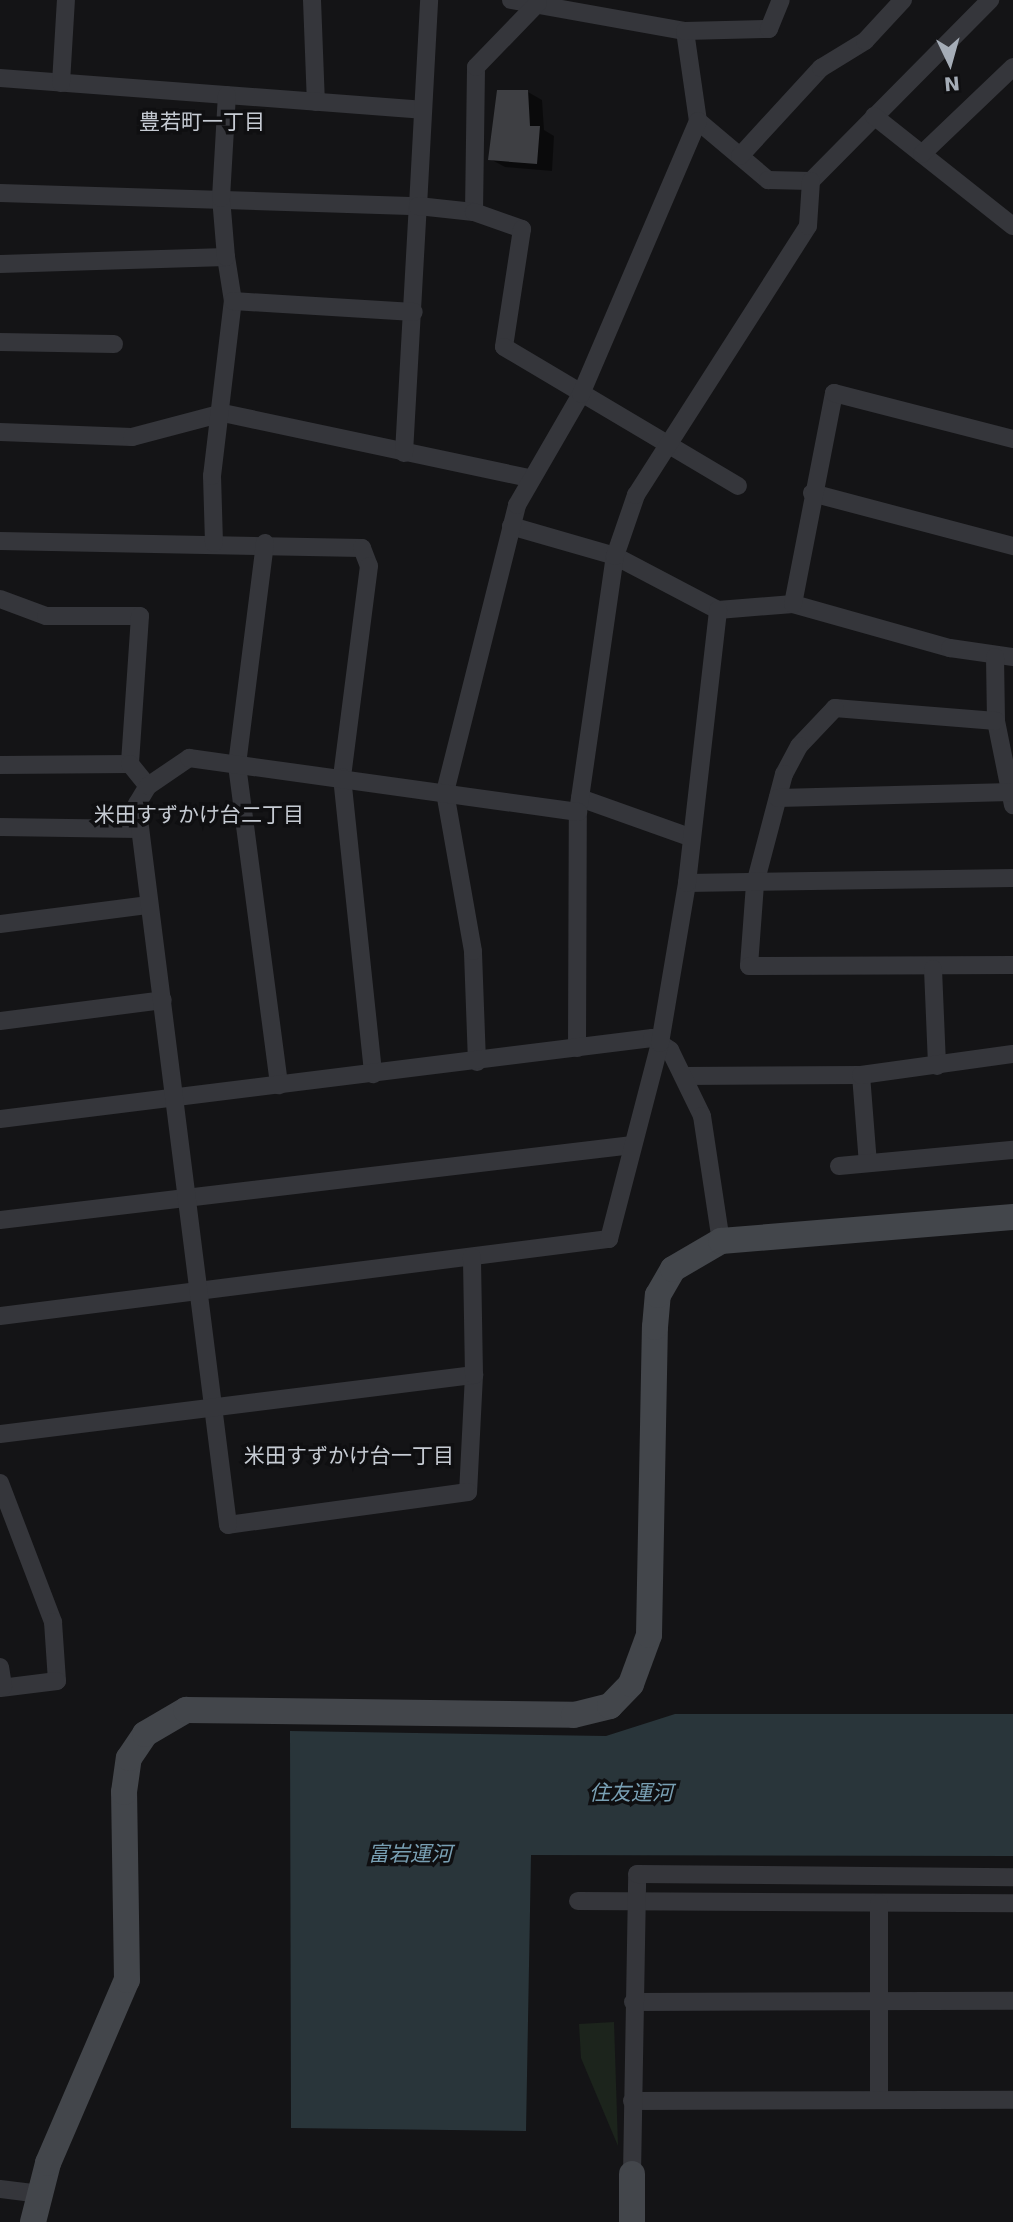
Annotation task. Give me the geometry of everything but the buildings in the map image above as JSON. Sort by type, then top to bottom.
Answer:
[{"type":"street","points":[[61,83],[65,0]]},
{"type":"street","points":[[312,0],[316,102]]},
{"type":"street","points":[[404,453],[414,312],[429,0]]},
{"type":"street","points":[[511,0],[685,31],[769,29],[781,0]]},
{"type":"street","points":[[740,156],[821,68],[865,41],[902,0]]},
{"type":"street","points":[[578,1048],[579,805],[615,556],[636,495],[671,448],[808,226],[811,181],[990,0]]},
{"type":"street","points":[[474,212],[476,67],[532,2]]},
{"type":"street","points":[[477,1062],[473,951],[445,792],[511,526],[530,478],[581,394],[698,121],[685,31]]},
{"type":"street","points":[[922,154],[1013,67]]},
{"type":"street","points":[[0,78],[422,110]]},
{"type":"street","points":[[214,543],[212,476],[223,413],[233,301],[221,198],[227,95]]},
{"type":"street","points":[[874,116],[1013,226]]},
{"type":"street","points":[[698,121],[768,180],[811,181]]},
{"type":"street","points":[[0,193],[418,206],[474,212],[523,229],[504,347],[738,486]]},
{"type":"street","points":[[0,264],[226,257]]},
{"type":"street","points":[[233,301],[414,312]]},
{"type":"street","points":[[0,342],[114,344]]},
{"type":"street","points":[[793,604],[812,493],[834,393],[1013,439]]},
{"type":"street","points":[[0,432],[132,437],[223,413],[530,478]]},
{"type":"street","points":[[812,493],[1013,545]]},
{"type":"street","points":[[511,526],[615,556],[718,610],[793,604],[1004,657],[996,721],[1012,798],[778,798]]},
{"type":"street","points":[[0,541],[265,543],[362,548],[369,566],[342,777],[373,1074]]},
{"type":"street","points":[[265,543],[237,765],[279,1085]]},
{"type":"street","points":[[0,599],[46,616],[140,616],[130,764],[148,786]]},
{"type":"street","points":[[0,1316],[609,1239],[660,1043],[687,883],[687,836],[718,610]]},
{"type":"street","points":[[996,721],[835,708],[799,746],[778,798],[755,884],[749,966],[933,969],[1013,965]]},
{"type":"street","points":[[472,1257],[474,1376],[468,1492],[228,1525],[177,1098],[138,829],[137,804],[148,786],[190,758],[445,792],[579,805],[687,836]]},
{"type":"street","points":[[0,765],[130,764]]},
{"type":"street","points":[[0,827],[138,829]]},
{"type":"street","points":[[687,883],[1013,878]]},
{"type":"street","points":[[0,924],[149,905]]},
{"type":"street","points":[[933,969],[936,1066]]},
{"type":"street","points":[[0,1021],[163,1000]]},
{"type":"street","points":[[0,1119],[477,1062],[652,1038],[660,1043],[683,1076],[702,1116],[722,1241]]},
{"type":"street","points":[[683,1076],[861,1074],[1013,1054]]},
{"type":"street","points":[[861,1074],[868,1163]]},
{"type":"street","points":[[0,1220],[633,1145]]},
{"type":"street","points":[[839,1166],[1013,1150]]},
{"type":"street","points":[[33,2222],[39,2194],[127,1980],[124,1792],[129,1758],[145,1734],[186,1710],[574,1715],[610,1706],[631,1684],[649,1635],[658,1296],[673,1269],[722,1241],[1013,1217]]},
{"type":"street","points":[[0,1434],[474,1376]]},
{"type":"street","points":[[0,1483],[53,1622],[57,1681],[1,1688],[0,1667]]},
{"type":"street","points":[[632,2222],[636,1874],[1013,1877]]},
{"type":"street","points":[[578,1900],[1013,1903]]},
{"type":"street","points":[[879,1903],[879,2100]]},
{"type":"street","points":[[633,2002],[1013,2001]]},
{"type":"street","points":[[632,2101],[1013,2100]]},
{"type":"street","points":[[0,2189],[39,2194]]},
{"type":"shaded area","points":[[614,2022],[618,2146],[581,2058],[579,2024]]},
{"type":"water","name":"富岩運河","points":[[675,1714],[1013,1714],[1013,1856],[531,1855],[526,2131],[291,2128],[290,1731],[606,1736]]},
{"type":"district","name":"豊若町一丁目","points":[[202,122]]},
{"type":"district","name":"米田すずかけ台二丁目","points":[[199,815]]},
{"type":"district","name":"米田すずかけ台一丁目","points":[[349,1456]]},
{"type":"water label","name":"住友運河","points":[[631,1793]]}]
